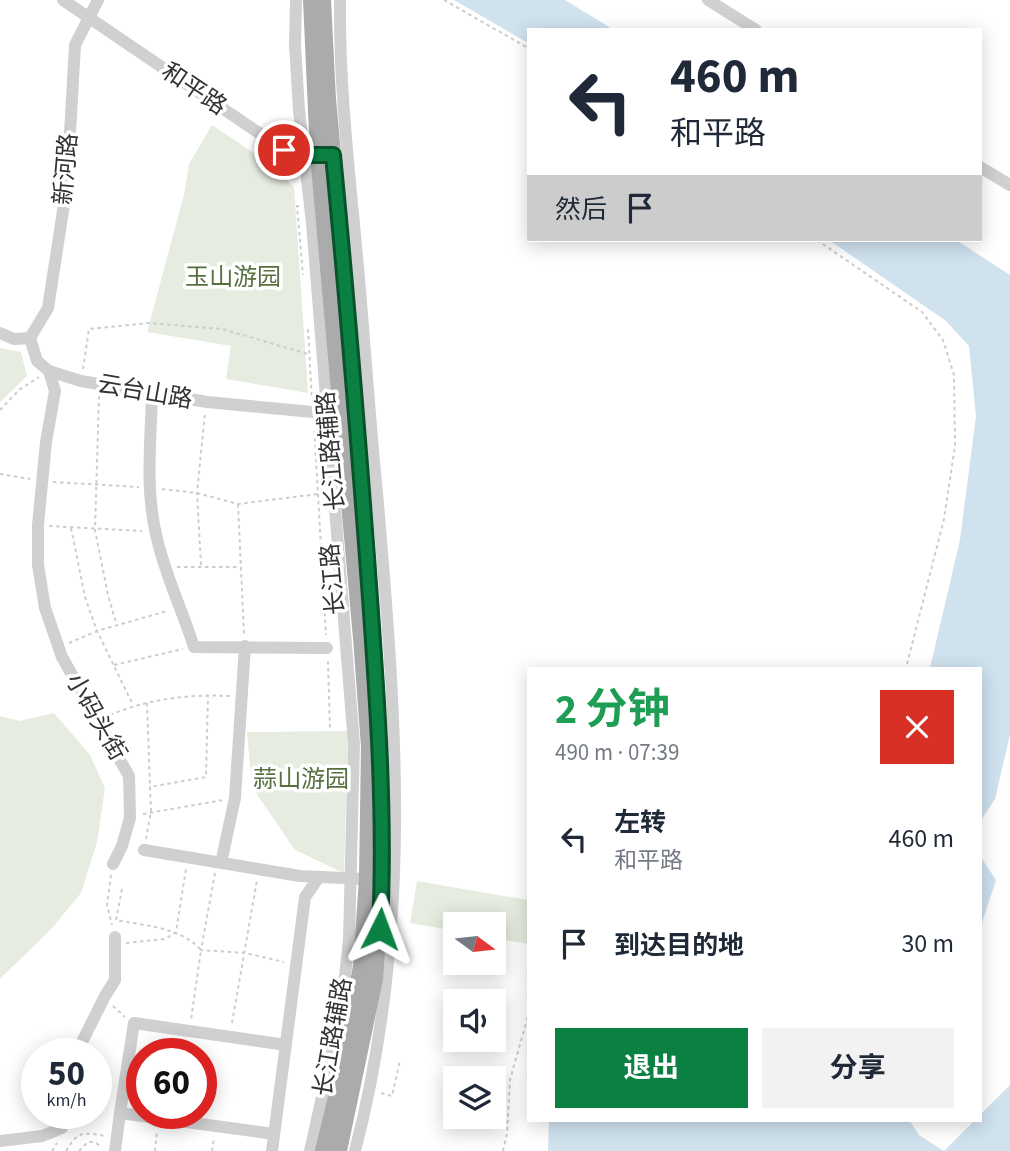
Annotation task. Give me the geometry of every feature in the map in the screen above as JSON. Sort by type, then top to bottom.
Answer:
[{"type":"main road","name":"长江路","points":[[311,0],[318,155],[369,747],[359,878],[364,937],[357,995],[323,1151]]},
{"type":"main road","name":"长江路","points":[[323,0],[318,155],[355,396],[378,704],[383,863],[375,979],[339,1151]]},
{"type":"street","name":"和平路","points":[[63,0],[284,150],[318,155]]},
{"type":"street","name":"新河路","points":[[30,338],[48,308],[67,185],[75,45],[98,0]]},
{"type":"street","name":"长江路辅路","points":[[296,0],[295,45],[318,155],[310,206],[354,744],[359,878],[341,1012],[310,1151]]},
{"type":"street","name":"长江路辅路","points":[[340,0],[344,116],[386,597],[397,790],[397,846],[390,964],[355,1151]]},
{"type":"street","points":[[708,0],[753,28]]},
{"type":"street","points":[[982,168],[1010,185]]},
{"type":"street","points":[[0,333],[14,339],[30,338],[37,361],[49,371]]},
{"type":"street","name":"云台山路","points":[[49,371],[81,381],[206,402],[313,412]]},
{"type":"street","name":"小码头街","points":[[49,371],[55,390],[46,442],[38,525],[38,565],[45,608],[62,657],[100,720],[129,776],[130,818],[122,846],[113,864]]},
{"type":"street","points":[[152,393],[150,487],[155,532],[194,647],[327,648]]},
{"type":"street","points":[[221,863],[235,798],[245,646]]},
{"type":"street","points":[[144,850],[319,877],[359,878]]},
{"type":"street","points":[[272,1151],[305,897],[319,877]]},
{"type":"street","points":[[84,1038],[115,980],[115,942]]},
{"type":"street","points":[[116,1144],[134,1023],[286,1045]]},
{"type":"street","points":[[120,1112],[126,1113]]},
{"type":"street","points":[[217,1126],[274,1134]]},
{"type":"street","points":[[0,1141],[42,1136],[60,1129]]},
{"type":"path","points":[[444,0],[527,47]]},
{"type":"path","points":[[304,283],[297,206],[310,206]]},
{"type":"path","points":[[820,242],[922,312],[943,340],[954,375],[955,446],[944,519],[906,667]]},
{"type":"path","points":[[307,319],[330,731]]},
{"type":"path","points":[[81,381],[89,329],[149,323],[222,329],[309,354]]},
{"type":"path","points":[[0,410],[19,390],[49,371]]},
{"type":"path","points":[[99,384],[94,530],[117,626]]},
{"type":"path","points":[[201,565],[197,493],[206,402]]},
{"type":"path","points":[[238,504],[245,646]]},
{"type":"path","points":[[38,525],[155,532]]},
{"type":"path","points":[[71,528],[85,597],[97,631],[134,705]]},
{"type":"path","points":[[165,567],[240,567]]},
{"type":"path","points":[[59,647],[97,631],[181,607]]},
{"type":"path","points":[[114,664],[194,647]]},
{"type":"path","points":[[150,787],[206,777],[208,695]]},
{"type":"path","points":[[100,720],[146,702],[208,695],[243,696]]},
{"type":"path","points":[[144,850],[151,811],[146,702]]},
{"type":"path","points":[[151,811],[235,798]]},
{"type":"path","points":[[113,864],[107,889],[107,905],[115,942],[165,939],[176,932],[188,857]]},
{"type":"path","points":[[189,1031],[216,866],[221,863]]},
{"type":"path","points":[[229,1037],[259,869]]},
{"type":"path","points":[[122,889],[117,920],[176,932],[201,950],[245,953],[296,964]]},
{"type":"path","points":[[114,1007],[132,1023]]},
{"type":"path","points":[[503,1151],[507,1133],[510,1080],[527,1020]]},
{"type":"path","points":[[378,1092],[392,1096],[400,1060]]},
{"type":"path","points":[[155,1151],[158,1129]]},
{"type":"path","points":[[66,1151],[75,1137],[82,1133],[95,1134],[116,1144]]},
{"type":"path","points":[[94,1142],[95,1134]]},
{"type":"path","points":[[79,1151],[83,1144],[94,1142],[104,1151]]},
{"type":"green space","name":"玉山游园","points":[[212,125],[267,162],[294,187],[308,393],[226,379],[231,346],[147,332],[184,195],[189,164]]},
{"type":"green space","points":[[0,348],[21,352],[27,376],[0,402]]},
{"type":"green space","points":[[54,713],[90,755],[105,788],[97,842],[81,893],[52,928],[0,979],[0,716],[19,721]]},
{"type":"green space","name":"蒜山游园","points":[[348,731],[344,873],[295,850],[252,787],[247,732]]},
{"type":"green space","points":[[417,881],[527,900],[527,944],[506,940],[506,912],[443,912],[443,929],[410,923]]},
{"type":"water","points":[[454,0],[565,0],[611,28],[527,28],[527,42]]},
{"type":"water","points":[[832,242],[959,242],[1010,275],[1010,735],[995,799],[982,819],[982,667],[930,667],[960,540],[976,416],[969,346],[946,321]]},
{"type":"water","points":[[982,859],[996,880],[982,923]]},
{"type":"water","points":[[1010,1085],[1010,1151],[944,1151],[973,1122],[982,1122],[982,1113]]},
{"type":"water","points":[[549,1122],[910,1122],[919,1135],[944,1151],[548,1151]]},
{"type":"route","points":[[284,150],[304,155],[333,155],[355,396],[378,704],[383,863],[380,929]]}]
